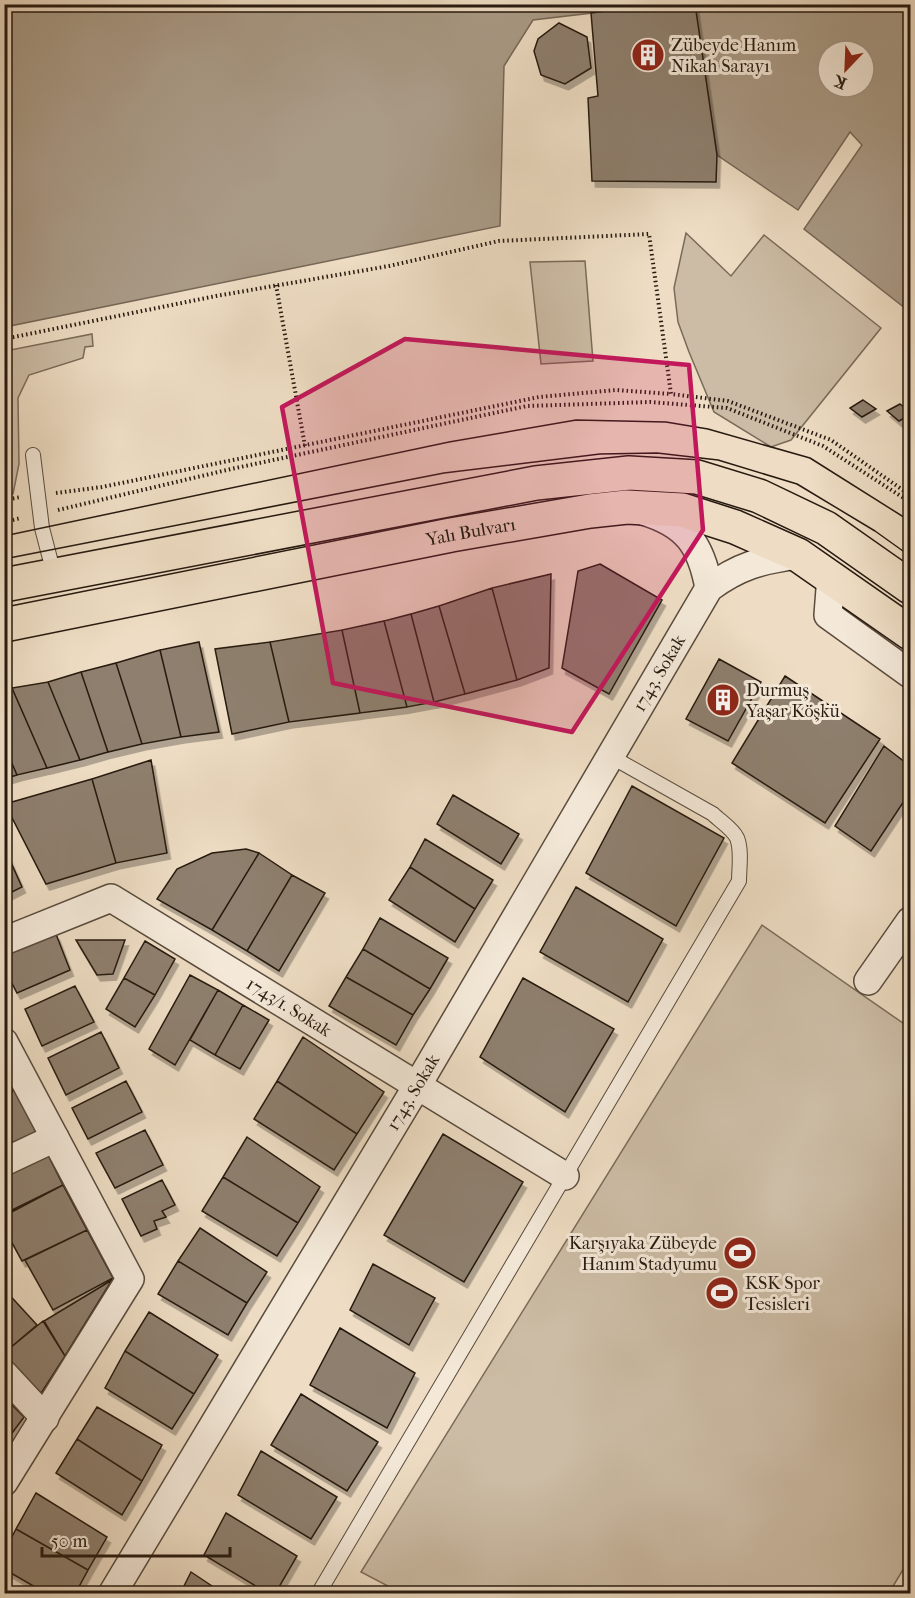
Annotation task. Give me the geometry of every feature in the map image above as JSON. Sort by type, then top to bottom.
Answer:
[{"type":"main road","name":"Yalı Bulvarı","points":[[4,585],[536,483],[629,473],[697,477],[759,496],[826,528],[910,587]]},
{"type":"main road","name":"Yalı Bulvarı","points":[[4,625],[451,535],[590,511],[627,507],[682,510],[735,527],[798,555],[910,633]]},
{"type":"street","points":[[627,507],[659,516],[682,530],[698,549],[709,588]]},
{"type":"street","name":"1743. Sokak","points":[[112,1593],[417,1086],[709,588],[726,575],[753,563],[798,555]]},
{"type":"street","points":[[831,576],[828,615],[910,674]]},
{"type":"street","name":"1743/1. Sokak","points":[[4,941],[111,898],[565,1176]]},
{"type":"street","points":[[868,981],[910,921]]},
{"type":"street","points":[[4,1042],[130,1279],[4,1482]]},
{"type":"street","points":[[4,1162],[55,1138]]},
{"type":"street","points":[[4,1374],[45,1418]]},
{"type":"lane","points":[[33,455],[40,514],[54,574]]},
{"type":"lane","points":[[318,1593],[739,881],[737,838],[725,825],[713,814],[610,756]]},
{"type":"path","points":[[4,339],[276,285],[389,266],[499,241],[649,234],[671,394]]},
{"type":"path","points":[[276,285],[305,446]]},
{"type":"path","points":[[4,501],[102,487],[539,397],[616,390],[728,401],[831,440],[910,495]]},
{"type":"path","points":[[4,522],[231,469],[527,406],[650,402],[727,408],[824,446],[910,502]]},
{"type":"highlighted area","points":[[405,339],[689,365],[703,530],[572,732],[333,683],[282,407]]},
{"type":"shaded area","points":[[5,5],[661,5],[533,20],[504,66],[500,226],[5,327]]},
{"type":"shaded area","points":[[695,5],[910,5],[910,312],[804,229],[862,145],[850,132],[798,210],[717,155]]},
{"type":"shaded area","points":[[686,233],[731,276],[764,235],[881,328],[791,440],[771,447],[714,412],[678,322],[674,288]]},
{"type":"shaded area","points":[[585,261],[593,361],[541,364],[530,262]]},
{"type":"shaded area","points":[[92,334],[93,346],[85,347],[83,358],[29,375],[18,398],[19,464],[13,494],[5,496],[5,351]]},
{"type":"shaded area","name":"Karşıyaka Zübeyde Hanım Stadyumu","points":[[762,925],[910,1028],[910,1558],[889,1593],[403,1594],[361,1572]]},
{"type":"building","name":"Zübeyde Hanım Nikah Sarayı","points":[[661,4],[695,4],[717,155],[716,182],[592,181],[588,98],[598,96],[591,13]]},
{"type":"building","points":[[559,23],[587,37],[591,68],[565,84],[541,75],[534,51],[538,39]]},
{"type":"building","points":[[863,400],[876,409],[862,417],[850,408]]},
{"type":"building","points":[[900,404],[910,412],[910,415],[899,421],[887,411]]},
{"type":"building","points":[[600,564],[662,600],[609,694],[562,668],[578,571]]},
{"type":"building","points":[[551,574],[549,668],[517,680],[492,588]]},
{"type":"building","points":[[492,588],[517,680],[465,694],[439,606]]},
{"type":"building","points":[[439,606],[465,694],[434,702],[411,614]]},
{"type":"building","points":[[411,614],[434,702],[407,707],[384,621]]},
{"type":"building","points":[[384,621],[407,707],[360,713],[342,630]]},
{"type":"building","points":[[342,630],[360,713],[289,722],[270,642]]},
{"type":"building","points":[[199,642],[219,732],[181,737],[160,650]]},
{"type":"building","points":[[270,642],[289,722],[232,734],[215,649]]},
{"type":"building","points":[[160,650],[181,737],[142,744],[116,663]]},
{"type":"building","name":"Durmuş Yaşar Köşkü","points":[[719,659],[761,682],[728,741],[686,719]]},
{"type":"building","points":[[116,663],[142,744],[108,752],[81,672]]},
{"type":"building","points":[[81,672],[108,752],[80,760],[48,682]]},
{"type":"building","points":[[785,676],[880,739],[825,823],[732,763]]},
{"type":"building","points":[[48,682],[80,760],[47,768],[12,688]]},
{"type":"building","points":[[12,688],[47,768],[17,775],[4,745],[4,690]]},
{"type":"building","points":[[4,745],[17,775],[4,779]]},
{"type":"building","points":[[884,746],[910,766],[910,792],[871,851],[835,826]]},
{"type":"building","points":[[151,760],[167,853],[116,863],[92,779]]},
{"type":"building","points":[[92,779],[116,863],[46,884],[5,804]]},
{"type":"building","points":[[632,786],[724,838],[676,926],[586,873]]},
{"type":"building","points":[[453,795],[519,834],[501,864],[437,824]]},
{"type":"building","points":[[425,839],[493,880],[475,909],[410,867]]},
{"type":"building","points":[[4,847],[22,887],[4,896]]},
{"type":"building","points":[[246,849],[259,853],[212,930],[157,899],[177,869],[212,853]]},
{"type":"building","points":[[259,853],[292,875],[247,951],[212,930]]},
{"type":"building","points":[[410,867],[475,909],[455,942],[389,900]]},
{"type":"building","points":[[292,875],[325,893],[279,971],[247,951]]},
{"type":"building","points":[[576,887],[663,939],[628,1002],[540,952]]},
{"type":"building","points":[[380,918],[448,958],[430,989],[363,949]]},
{"type":"building","points":[[56,934],[70,970],[17,993],[4,968],[4,955]]},
{"type":"building","points":[[76,940],[125,940],[113,974],[97,975]]},
{"type":"building","points":[[145,941],[175,959],[155,995],[124,978]]},
{"type":"building","points":[[363,949],[430,989],[413,1015],[346,977]]},
{"type":"building","points":[[190,975],[218,990],[175,1065],[149,1049]]},
{"type":"building","points":[[346,977],[413,1015],[396,1045],[329,1006]]},
{"type":"building","points":[[124,978],[155,995],[135,1027],[106,1009]]},
{"type":"building","points":[[523,978],[614,1029],[565,1112],[480,1057]]},
{"type":"building","points":[[75,986],[94,1022],[42,1046],[25,1009]]},
{"type":"building","points":[[218,990],[243,1005],[215,1055],[190,1040]]},
{"type":"building","points":[[243,1005],[269,1020],[240,1069],[215,1055]]},
{"type":"building","points":[[101,1032],[119,1068],[66,1095],[48,1058]]},
{"type":"building","points":[[303,1037],[384,1092],[357,1134],[277,1081]]},
{"type":"building","points":[[4,1059],[19,1086],[4,1094]]},
{"type":"building","points":[[126,1081],[142,1112],[88,1139],[72,1108]]},
{"type":"building","points":[[277,1081],[357,1134],[334,1170],[254,1119]]},
{"type":"building","points":[[18,1089],[41,1134],[4,1151],[4,1095]]},
{"type":"building","points":[[145,1130],[163,1165],[115,1188],[96,1153]]},
{"type":"building","points":[[443,1134],[523,1182],[464,1282],[384,1235]]},
{"type":"building","points":[[247,1137],[320,1187],[298,1223],[223,1177]]},
{"type":"building","points":[[46,1151],[63,1185],[4,1214],[4,1172]]},
{"type":"building","points":[[223,1177],[298,1223],[277,1256],[202,1211]]},
{"type":"building","points":[[162,1180],[175,1205],[162,1211],[166,1217],[154,1221],[157,1229],[141,1236],[122,1199]]},
{"type":"building","points":[[63,1185],[87,1230],[22,1261],[4,1228],[4,1216]]},
{"type":"building","points":[[200,1228],[267,1272],[247,1303],[178,1261]]},
{"type":"building","points":[[87,1230],[113,1278],[53,1310],[25,1260]]},
{"type":"building","points":[[178,1261],[247,1303],[228,1335],[158,1294]]},
{"type":"building","points":[[373,1264],[435,1298],[409,1345],[350,1310]]},
{"type":"building","points":[[112,1280],[65,1356],[44,1321]]},
{"type":"building","points":[[4,1289],[37,1325],[4,1353]]},
{"type":"building","points":[[149,1312],[218,1355],[194,1394],[125,1351]]},
{"type":"building","points":[[43,1321],[65,1356],[38,1398],[4,1360],[4,1353]]},
{"type":"building","points":[[340,1328],[415,1373],[387,1428],[310,1385]]},
{"type":"building","points":[[125,1351],[194,1394],[172,1429],[105,1388]]},
{"type":"building","points":[[301,1394],[378,1442],[347,1491],[271,1445]]},
{"type":"building","points":[[4,1397],[24,1417],[4,1444]]},
{"type":"building","points":[[97,1407],[162,1445],[142,1481],[77,1439]]},
{"type":"building","points":[[77,1439],[142,1481],[122,1515],[56,1473]]},
{"type":"building","points":[[261,1451],[337,1497],[311,1539],[238,1495]]},
{"type":"building","points":[[36,1493],[107,1537],[88,1570],[16,1529]]},
{"type":"building","points":[[226,1513],[297,1556],[275,1594],[269,1594],[204,1555]]},
{"type":"building","points":[[16,1529],[88,1570],[75,1594],[47,1594],[4,1569],[4,1552]]},
{"type":"building","points":[[191,1572],[224,1594],[180,1594]]},
{"type":"tram line","points":[[4,536],[449,442],[576,420],[666,422],[708,429],[810,458],[910,521]]},
{"type":"tram line","points":[[4,559],[444,473],[600,454],[657,453],[718,460],[797,484],[875,531],[910,556]]},
{"type":"place","name":"Zübeyde Hanım Nikah Sarayı","points":[[648,55]]},
{"type":"place","name":"Durmuş Yaşar Köşkü","points":[[723,700]]},
{"type":"place","name":"Karşıyaka Zübeyde Hanım Stadyumu","points":[[740,1253]]},
{"type":"place","name":"KSK Spor Tesisleri","points":[[722,1293]]}]
